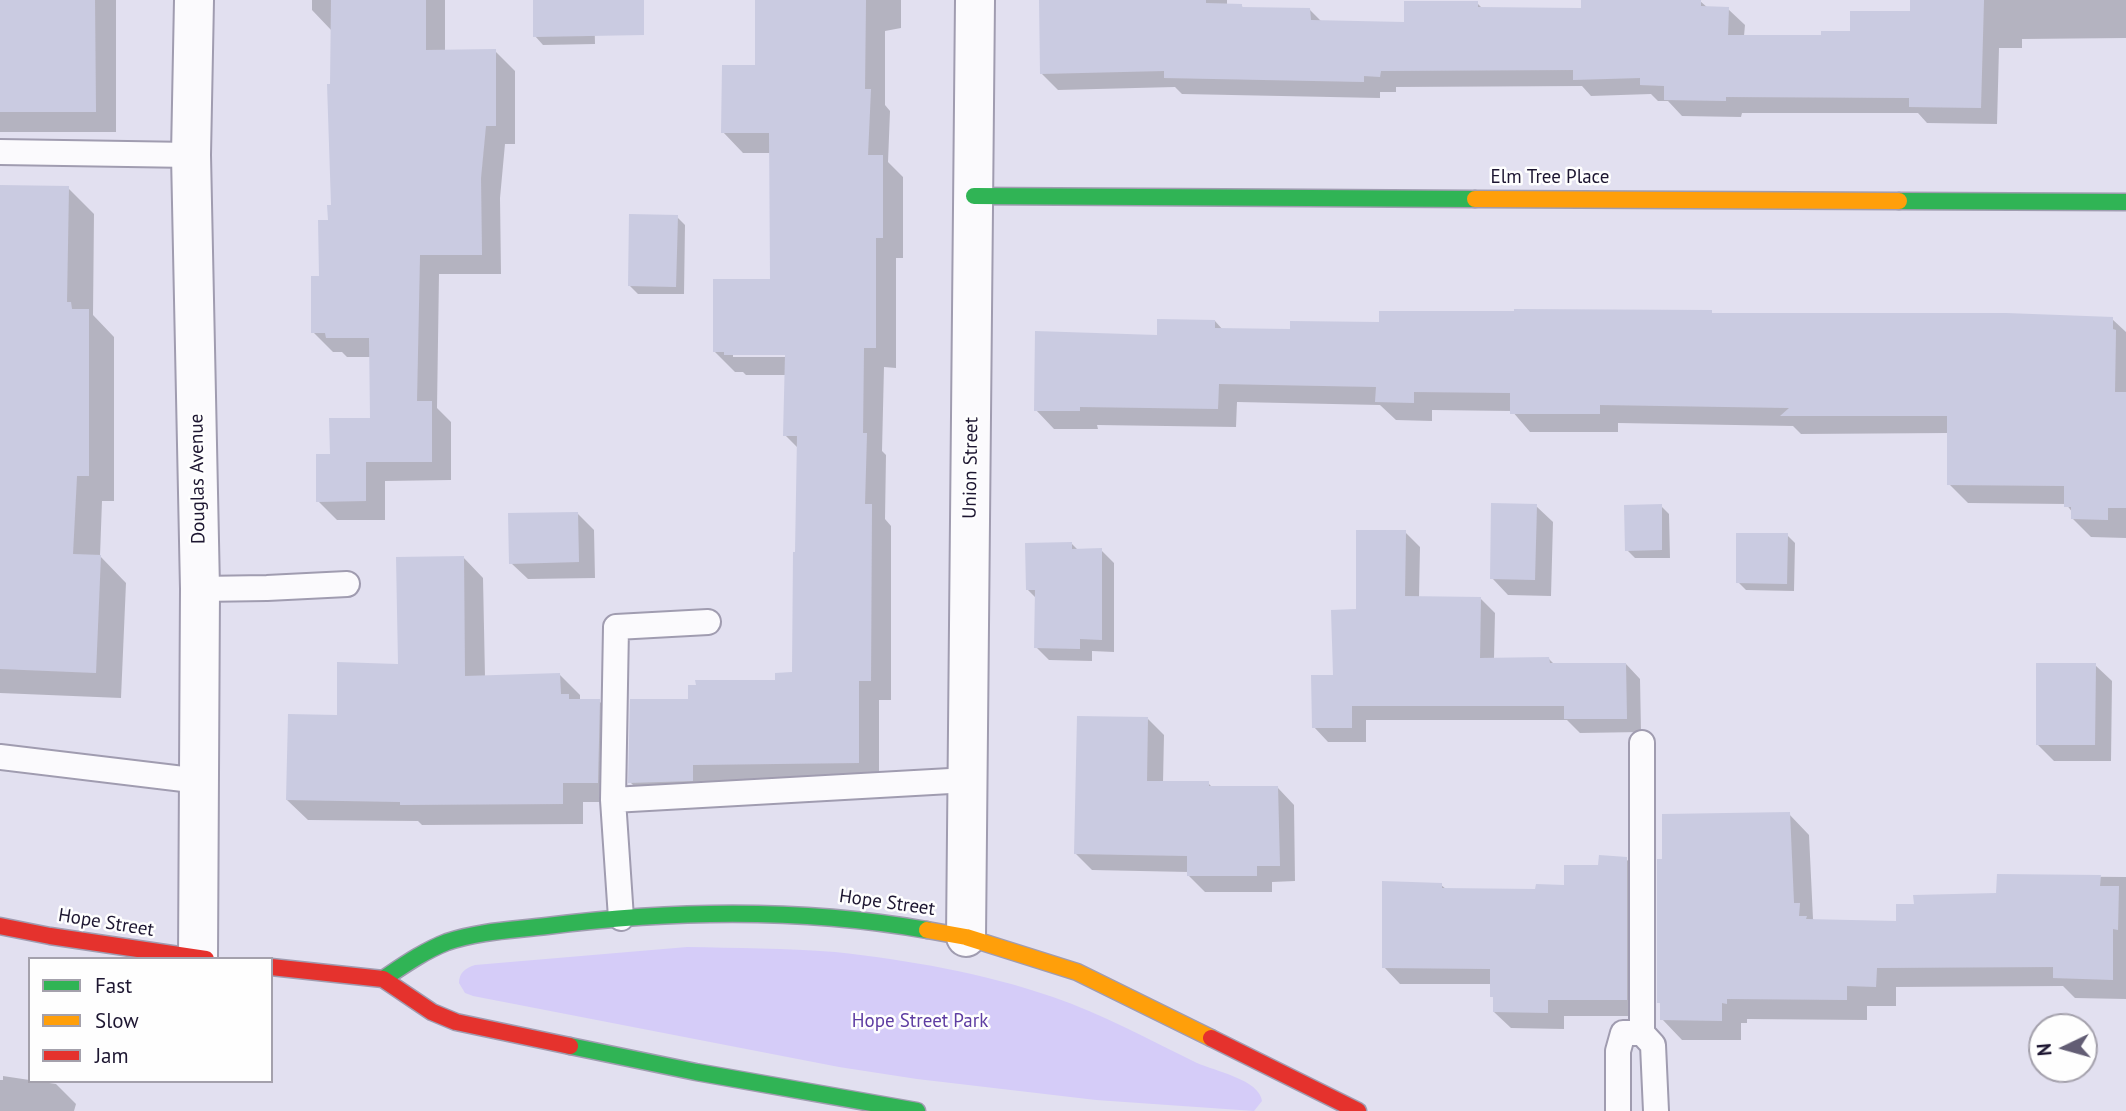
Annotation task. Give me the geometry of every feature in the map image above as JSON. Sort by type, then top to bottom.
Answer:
[{"type":"main road","name":"Elm Tree Place","points":[[974,196],[2126,202]]},
{"type":"main road","name":"Hope Street","points":[[383,979],[421,954],[448,942],[482,934],[621,918],[780,913],[871,920],[967,937],[1077,972],[1357,1111]]},
{"type":"main road","name":"Hope Street","points":[[0,926],[195,957]]},
{"type":"main road","points":[[273,967],[383,979],[432,1012],[456,1022],[721,1077],[918,1111]]},
{"type":"street","name":"Douglas Avenue","points":[[194,0],[191,155],[200,589],[202,957]]},
{"type":"street","name":"Union Street","points":[[967,937],[975,0]]},
{"type":"lane","points":[[0,152],[191,155]]},
{"type":"lane","points":[[200,589],[347,584]]},
{"type":"lane","points":[[621,918],[613,800],[616,628],[708,622]]},
{"type":"lane","points":[[1642,743],[1642,1033],[1653,1045],[1656,1111]]},
{"type":"lane","points":[[0,757],[200,781]]},
{"type":"lane","points":[[613,800],[968,780]]},
{"type":"lane","points":[[1618,1111],[1618,1051],[1623,1033],[1642,1033]]},
{"type":"green space","name":"Hope Street Park","points":[[687,947],[835,952],[918,963],[1000,981],[1071,1004],[1197,1063],[1236,1077],[1254,1087],[1262,1101],[1254,1111],[1096,1100],[917,1079],[839,1067],[473,996],[465,993],[459,983],[463,971],[475,965]]},
{"type":"building","points":[[0,0],[95,0],[96,112],[0,112]]},
{"type":"building","points":[[331,0],[426,0],[426,50],[496,49],[496,126],[486,126],[481,178],[482,255],[420,255],[417,401],[432,401],[432,462],[366,462],[366,501],[316,502],[316,454],[330,454],[329,418],[370,418],[369,338],[326,338],[325,333],[311,333],[311,276],[319,276],[318,220],[328,220],[327,205],[331,205],[327,84],[330,84]]},
{"type":"building","points":[[533,0],[644,0],[644,35],[533,37]]},
{"type":"building","points":[[755,0],[866,0],[865,89],[871,89],[868,155],[883,155],[883,238],[876,238],[876,348],[864,348],[863,433],[867,433],[865,504],[872,504],[871,681],[859,681],[859,763],[693,765],[693,781],[628,783],[630,699],[688,699],[688,685],[696,685],[695,680],[775,680],[775,673],[792,672],[797,436],[783,436],[785,355],[724,355],[724,352],[713,352],[713,279],[770,279],[769,133],[721,133],[722,65],[755,65]]},
{"type":"building","points":[[1039,0],[1206,0],[1206,3],[1242,4],[1242,7],[1310,8],[1311,20],[1404,22],[1404,1],[1478,1],[1478,7],[1581,8],[1581,0],[1701,0],[1701,6],[1729,7],[1728,35],[1821,35],[1821,31],[1850,31],[1850,11],[1910,11],[1910,0],[1984,0],[1981,108],[1909,107],[1909,98],[1726,97],[1726,101],[1664,100],[1664,86],[1640,85],[1640,78],[1573,80],[1573,70],[1381,71],[1380,77],[1364,76],[1364,82],[1164,78],[1164,71],[1040,74]]},
{"type":"building","points":[[0,185],[69,186],[67,302],[71,302],[72,309],[89,309],[89,476],[77,476],[73,554],[101,555],[96,673],[0,669]]},
{"type":"building","points":[[629,214],[678,215],[676,287],[628,286]]},
{"type":"building","points":[[1712,310],[1712,313],[2006,313],[2113,317],[2113,329],[2116,330],[2115,392],[2126,392],[2126,508],[2108,508],[2108,520],[2071,519],[2071,507],[2064,507],[2064,486],[1947,485],[1947,416],[1780,416],[1789,408],[1600,405],[1600,414],[1510,414],[1510,393],[1414,392],[1414,403],[1375,402],[1376,387],[1219,384],[1218,409],[1080,407],[1080,411],[1034,411],[1035,331],[1157,335],[1157,319],[1215,320],[1215,328],[1290,329],[1290,321],[1379,322],[1379,311]]},
{"type":"building","points":[[1491,503],[1537,504],[1535,580],[1490,579]]},
{"type":"building","points":[[1662,504],[1662,550],[1625,551],[1624,505]]},
{"type":"building","points":[[578,512],[579,562],[509,564],[508,513]]},
{"type":"building","points":[[1356,530],[1406,530],[1405,596],[1481,597],[1480,658],[1549,657],[1550,663],[1626,663],[1627,719],[1564,719],[1564,706],[1352,706],[1352,728],[1312,728],[1311,675],[1333,675],[1331,610],[1356,609]]},
{"type":"building","points":[[1736,533],[1788,533],[1787,584],[1736,583]]},
{"type":"building","points":[[1072,542],[1072,549],[1102,548],[1102,640],[1080,639],[1080,649],[1034,648],[1035,590],[1026,590],[1025,543]]},
{"type":"building","points":[[464,556],[465,676],[560,673],[561,694],[569,694],[569,699],[600,699],[598,783],[563,783],[563,804],[400,805],[400,802],[286,800],[288,714],[337,715],[337,662],[398,664],[396,557]]},
{"type":"building","points":[[2036,663],[2096,663],[2095,745],[2036,745]]},
{"type":"building","points":[[1077,716],[1148,717],[1147,781],[1209,781],[1209,786],[1278,786],[1280,866],[1257,866],[1257,876],[1187,876],[1187,856],[1074,854]]},
{"type":"building","points":[[1790,812],[1794,903],[1800,903],[1799,916],[1807,916],[1806,919],[1896,921],[1896,904],[1914,904],[1913,895],[1996,893],[1997,874],[2101,875],[2100,886],[2119,886],[2118,930],[2113,929],[2113,980],[2053,978],[2053,967],[1877,968],[1876,987],[1847,986],[1847,1000],[1727,999],[1727,1004],[1722,1003],[1722,1021],[1660,1020],[1660,1003],[1657,1003],[1657,859],[1662,859],[1662,814]]},
{"type":"building","points":[[1599,855],[1627,857],[1627,1000],[1548,1000],[1548,1013],[1493,1012],[1490,969],[1382,968],[1382,881],[1442,883],[1442,888],[1535,889],[1536,884],[1564,885],[1564,865],[1598,865]]},
{"type":"traffic: fast","points":[[974,196],[1475,199]]},
{"type":"traffic: fast","points":[[1899,201],[2126,202]]},
{"type":"traffic: fast","points":[[383,979],[430,950],[459,938],[497,931],[594,921],[690,914],[785,915],[927,930]]},
{"type":"traffic: fast","points":[[570,1046],[696,1072],[917,1111]]},
{"type":"traffic: slow","points":[[1475,199],[1899,201]]},
{"type":"traffic: slow","points":[[927,930],[966,937],[1077,972],[1211,1038]]},
{"type":"traffic: jam","points":[[0,926],[192,957]]},
{"type":"traffic: jam","points":[[273,967],[383,979],[432,1012],[456,1022],[570,1046]]},
{"type":"traffic: jam","points":[[1211,1038],[1358,1111]]}]
